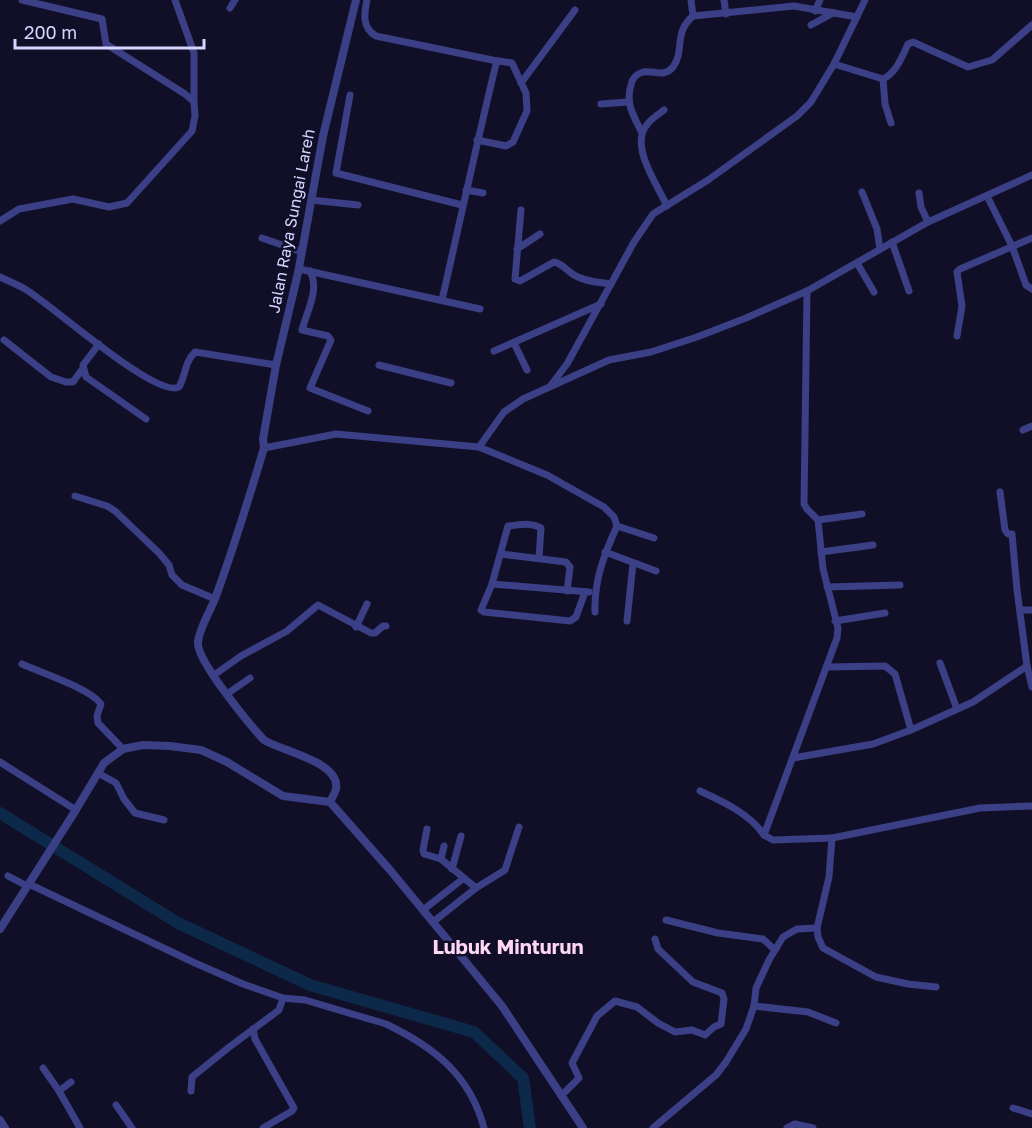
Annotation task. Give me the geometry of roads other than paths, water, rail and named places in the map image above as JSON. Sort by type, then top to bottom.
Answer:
[{"type":"street","points":[[22,0],[98,17],[103,21],[106,44],[194,102]]},
{"type":"street","points":[[0,221],[19,209],[73,199],[109,207],[127,203],[192,131],[194,53],[175,0]]},
{"type":"street","points":[[230,8],[235,0]]},
{"type":"street","name":"Jalan Raya Sungai Lareh","points":[[330,802],[336,785],[326,767],[264,740],[214,675],[200,652],[197,642],[215,599],[264,448],[262,439],[276,365],[299,269],[323,136],[356,0]]},
{"type":"street","points":[[367,0],[364,19],[369,30],[376,36],[497,62],[512,63],[526,93],[527,111],[513,142],[506,146],[477,140]]},
{"type":"street","points":[[691,0],[693,16]]},
{"type":"street","points":[[724,0],[726,14]]},
{"type":"street","points":[[815,11],[820,0]]},
{"type":"street","points":[[549,387],[567,363],[634,242],[653,214],[708,180],[797,116],[811,102],[834,64],[865,0]]},
{"type":"street","points":[[667,206],[643,157],[642,133],[628,102],[635,76],[644,72],[662,74],[671,69],[677,61],[680,34],[693,16],[726,14],[794,3],[815,11],[857,17]]},
{"type":"street","points":[[522,83],[575,10]]},
{"type":"street","points":[[811,24],[833,13]]},
{"type":"street","points":[[834,64],[883,79],[890,76],[908,44],[913,42],[968,67],[993,60],[1032,25]]},
{"type":"street","points":[[442,300],[477,140],[497,62]]},
{"type":"street","points":[[883,79],[885,104],[891,123]]},
{"type":"street","points":[[350,95],[336,173],[462,205]]},
{"type":"street","points":[[601,104],[628,102]]},
{"type":"street","points":[[642,133],[650,121],[664,110]]},
{"type":"street","points":[[479,447],[504,412],[512,405],[609,360],[651,352],[746,318],[807,291],[928,222],[1032,175]]},
{"type":"street","points":[[466,190],[483,193]]},
{"type":"street","points":[[862,192],[877,229],[880,249]]},
{"type":"street","points":[[919,192],[921,207],[928,222]]},
{"type":"street","points":[[987,196],[1012,246],[1026,285],[1032,289]]},
{"type":"street","points":[[311,200],[358,205]]},
{"type":"street","points":[[521,210],[514,277],[518,280],[532,276],[554,262],[562,264],[572,274],[584,280],[611,284]]},
{"type":"street","points":[[517,249],[540,234]]},
{"type":"street","points":[[262,238],[302,252]]},
{"type":"street","points":[[957,336],[962,306],[957,272],[1032,238]]},
{"type":"street","points":[[892,242],[909,291]]},
{"type":"street","points":[[857,263],[874,292]]},
{"type":"street","points":[[299,269],[480,309]]},
{"type":"street","points":[[310,271],[315,290],[302,330],[328,336],[331,340],[310,388],[368,411]]},
{"type":"street","points":[[0,277],[26,289],[147,380],[175,390],[182,383],[188,358],[195,352],[276,365]]},
{"type":"street","points":[[764,835],[827,667],[838,628],[827,587],[818,520],[804,504],[807,291]]},
{"type":"street","points":[[494,351],[601,304]]},
{"type":"street","points":[[4,340],[57,380],[73,381],[99,344]]},
{"type":"street","points":[[513,343],[527,370]]},
{"type":"street","points":[[379,365],[451,382]]},
{"type":"street","points":[[83,368],[90,381],[146,419]]},
{"type":"street","points":[[1023,430],[1032,426]]},
{"type":"street","points":[[264,448],[336,434],[479,447],[547,475],[604,507],[617,522],[605,552],[595,593],[595,612]]},
{"type":"street","points":[[1000,492],[1005,530],[1008,534],[1012,534],[1027,666],[1032,687]]},
{"type":"street","points":[[75,496],[107,506],[115,511],[159,553],[169,566],[172,575],[182,585],[215,599]]},
{"type":"street","points":[[818,520],[862,514]]},
{"type":"street","points":[[539,558],[541,528],[537,525],[508,526],[492,584],[481,606],[484,612],[566,622],[574,620],[585,592]]},
{"type":"street","points":[[617,526],[654,538]]},
{"type":"street","points":[[821,552],[873,545]]},
{"type":"street","points":[[605,552],[656,571]]},
{"type":"street","points":[[501,554],[567,563],[570,567],[567,591]]},
{"type":"street","points":[[627,621],[633,562]]},
{"type":"street","points":[[492,584],[595,593]]},
{"type":"street","points":[[827,587],[900,585]]},
{"type":"street","points":[[356,627],[367,604]]},
{"type":"street","points":[[214,675],[241,656],[287,631],[318,605],[373,634],[382,626],[386,626]]},
{"type":"street","points":[[1020,610],[1032,610]]},
{"type":"street","points":[[836,621],[885,613]]},
{"type":"street","points":[[940,663],[957,710]]},
{"type":"street","points":[[22,664],[87,692],[97,699],[101,704],[97,716],[99,723],[123,749]]},
{"type":"street","points":[[827,667],[885,666],[892,670],[897,679],[910,730]]},
{"type":"street","points":[[793,758],[873,744],[910,730],[973,702],[1027,666]]},
{"type":"street","points":[[227,694],[250,678]]},
{"type":"street","points":[[0,929],[110,757],[123,749],[143,745],[201,750],[227,762],[283,796],[330,802],[434,922],[515,1023],[583,1128]]},
{"type":"street","points":[[0,762],[74,813]]},
{"type":"street","points":[[98,773],[116,783],[124,799],[135,813],[164,820]]},
{"type":"street","points":[[700,791],[752,821],[764,835],[773,840],[832,838],[980,808],[1032,806]]},
{"type":"street","points":[[434,922],[476,888],[505,870],[519,827]]},
{"type":"street","points":[[427,829],[423,852],[441,860],[476,888]]},
{"type":"street","points":[[452,869],[461,836]]},
{"type":"street","points":[[832,838],[830,877],[817,928],[823,948],[867,973],[890,981],[936,987]]},
{"type":"street","points":[[441,860],[444,846]]},
{"type":"street","points":[[8,876],[243,984],[283,998],[305,1000],[386,1024],[415,1040],[454,1069],[470,1092],[479,1111],[483,1128]]},
{"type":"street","points":[[423,910],[464,878]]},
{"type":"street","points":[[666,920],[718,933],[763,939],[775,950]]},
{"type":"street","points":[[653,1128],[716,1075],[746,1029],[754,1006],[756,988],[783,937],[792,930],[817,928]]},
{"type":"street","points":[[561,1096],[579,1078],[572,1063],[597,1016],[615,1000],[637,1007],[657,1023],[675,1032],[692,1030],[705,1035],[721,1024],[724,999],[720,990],[693,982],[658,949],[655,939]]},
{"type":"street","points":[[191,1091],[192,1077],[279,1010],[283,998]]},
{"type":"street","points":[[754,1006],[808,1012],[836,1023]]},
{"type":"street","points":[[253,1029],[259,1046],[294,1108],[263,1128]]},
{"type":"street","points":[[43,1068],[59,1090],[79,1128]]},
{"type":"street","points":[[59,1090],[71,1082]]},
{"type":"street","points":[[116,1105],[132,1128]]},
{"type":"street","points":[[1013,1108],[1032,1114]]},
{"type":"street","points":[[0,1120],[5,1128]]},
{"type":"street","points":[[787,1128],[795,1124],[813,1128]]},
{"type":"waterway","points":[[0,813],[178,923],[310,985],[474,1032],[523,1078],[530,1128]]},
{"type":"district","name":"Lubuk Minturun","points":[[508,946]]}]
